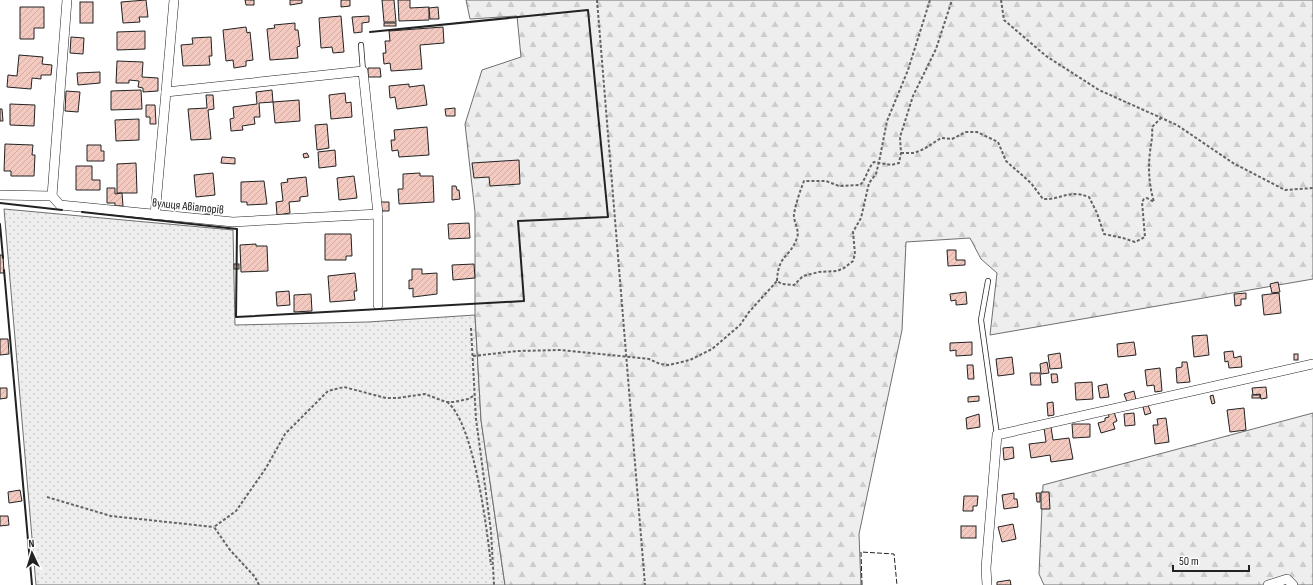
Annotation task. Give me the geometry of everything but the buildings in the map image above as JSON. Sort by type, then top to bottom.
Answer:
[{"type":"street","points":[[0,195],[52,196],[67,0]]},
{"type":"street","points":[[155,215],[174,0]]},
{"type":"street","points":[[166,92],[363,71],[378,214],[378,306]]},
{"type":"street","name":"вулиця Авіаторів","points":[[52,196],[60,205],[233,222],[378,214]]},
{"type":"street","points":[[987,585],[986,568],[996,435],[1313,364]]},
{"type":"street","points":[[1268,585],[1287,579],[1293,585]]},
{"type":"lane","points":[[361,45],[363,71]]},
{"type":"lane","points":[[988,281],[981,320],[996,435]]},
{"type":"path","points":[[597,0],[645,585]]},
{"type":"path","points":[[777,281],[782,284],[794,285],[803,276],[819,272],[837,271],[853,261],[855,254],[853,232],[861,218],[869,183],[876,174],[887,121],[908,70],[930,0]]},
{"type":"path","points":[[473,356],[517,351],[561,350],[649,359],[660,364],[669,365],[690,360],[705,353],[733,332],[777,281],[777,268],[782,258],[790,250],[798,236],[794,215],[804,181],[826,181],[839,186],[860,185],[866,180],[874,162],[891,165],[899,163],[901,153],[900,137],[913,96],[936,49],[952,0]]},
{"type":"path","points":[[1001,0],[1004,20],[1046,56],[1099,90],[1177,125],[1233,163],[1285,190],[1313,188]]},
{"type":"path","points":[[901,153],[914,153],[924,149],[941,138],[952,139],[966,132],[977,132],[988,135],[998,142],[1006,161],[1031,183],[1044,199],[1049,200],[1068,193],[1089,197],[1098,213],[1104,234],[1135,242],[1145,237],[1142,202],[1144,198],[1154,202],[1149,175],[1150,145],[1153,136],[1152,127],[1161,118]]},
{"type":"path","points":[[471,328],[477,425],[491,531],[493,578]]},
{"type":"path","points":[[47,498],[111,516],[214,527],[236,511],[266,468],[286,434],[328,391],[344,387],[386,398],[398,398],[425,394],[446,402],[454,407],[462,421],[485,517],[494,585]]},
{"type":"path","points":[[446,402],[468,400],[475,395]]},
{"type":"path","points":[[214,527],[230,550],[255,577],[259,585]]},
{"type":"green space","points":[[466,0],[1313,0],[1313,279],[990,335],[997,273],[981,259],[970,238],[906,242],[902,330],[859,534],[861,585],[505,585],[481,420],[475,315],[475,212],[465,124],[482,70],[521,57],[517,16],[470,19]]},
{"type":"green space","points":[[4,209],[233,230],[235,325],[368,322],[475,315],[481,420],[505,585],[36,585]]},
{"type":"green space","points":[[1313,413],[1313,585],[1044,585],[1039,574],[1043,485]]},
{"type":"fence","points":[[862,585],[861,552],[894,554],[897,585]]},
{"type":"wall","points":[[82,212],[237,229],[236,317],[524,301],[518,221],[608,217],[588,10],[370,32]]},
{"type":"wall","points":[[0,203],[62,210]]},
{"type":"wall","points":[[0,224],[3,258]]},
{"type":"wall","points":[[4,270],[32,585]]}]
